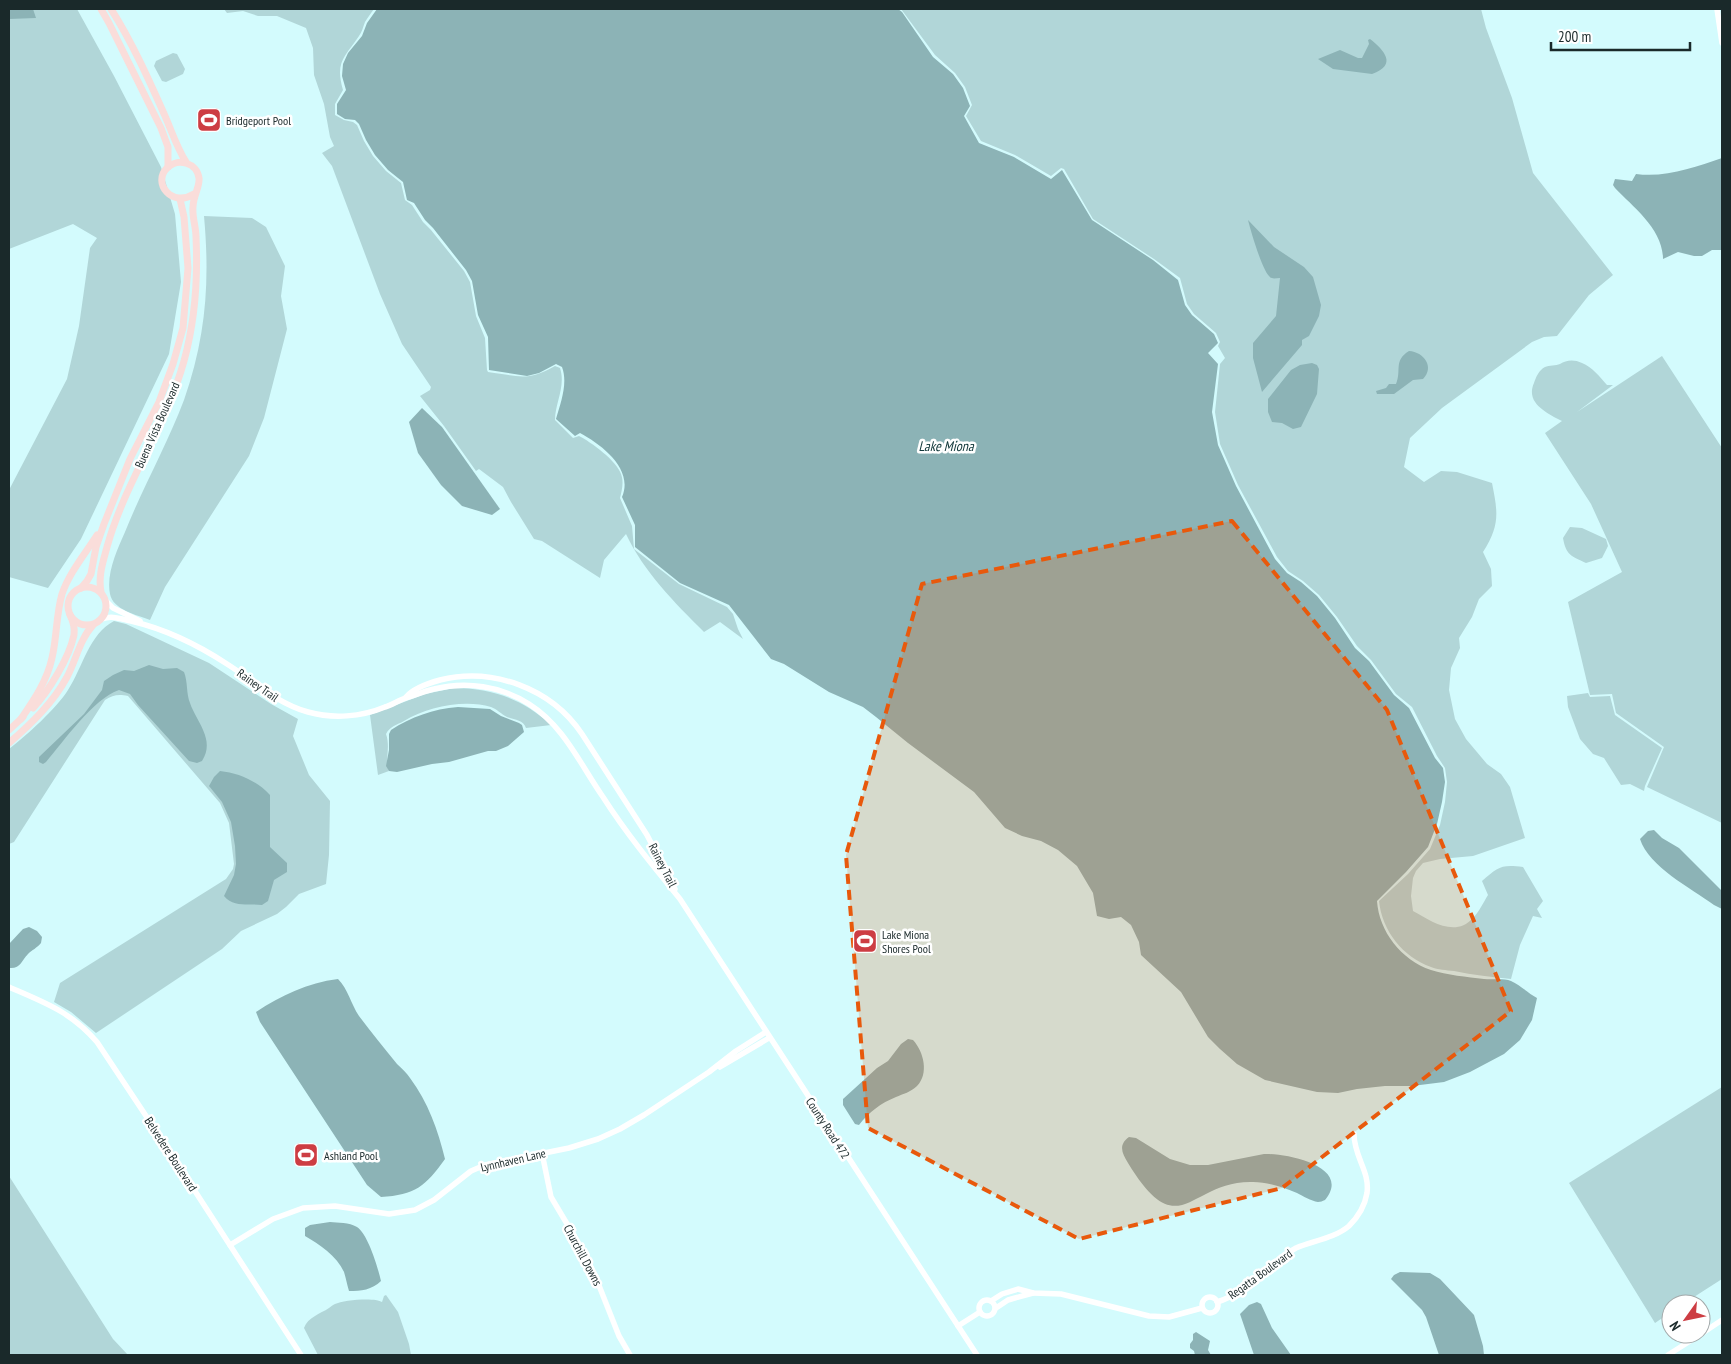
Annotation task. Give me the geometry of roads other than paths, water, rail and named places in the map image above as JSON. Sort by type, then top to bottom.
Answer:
[{"type":"main road","points":[[101,9],[161,128],[168,147],[168,167],[163,177],[163,185],[166,192],[172,197],[187,198],[194,194],[198,187],[200,180],[198,172],[186,162],[180,152],[151,84],[111,9]]},
{"type":"main road","points":[[168,167],[176,162],[186,162]]},
{"type":"main road","name":"Buena Vista Boulevard","points":[[101,592],[99,582],[113,525],[168,407],[184,362],[193,320],[197,277],[196,235],[192,211],[194,194]]},
{"type":"main road","name":"Buena Vista Boulevard","points":[[81,588],[91,574],[96,547],[104,524],[130,459],[158,402],[173,364],[183,328],[188,268],[184,217],[180,199]]},
{"type":"main road","points":[[21,719],[38,695],[47,676],[52,658],[62,593],[72,573],[104,524]]},
{"type":"main road","points":[[9,730],[40,700],[52,683],[69,649],[74,633],[73,622],[68,609],[71,596],[81,588],[88,586],[101,592],[106,601],[105,614],[102,619],[86,631],[75,661],[58,692],[37,717],[9,743]]},
{"type":"main road","points":[[70,615],[82,625],[93,625]]},
{"type":"street","points":[[1717,9],[1722,43]]},
{"type":"street","name":"Rainey Trail","points":[[106,601],[113,608],[226,663],[278,700],[308,712],[336,716],[359,714],[386,707],[405,698],[435,688],[454,686],[472,686],[503,692],[519,698],[550,720],[561,733],[632,840],[680,899]]},
{"type":"street","name":"Rainey Trail","points":[[102,619],[111,617],[146,625]]},
{"type":"street","name":"Rainey Trail","points":[[405,698],[420,687],[435,682],[452,678],[482,676],[498,678],[518,684],[554,705],[578,728],[641,825],[680,899]]},
{"type":"street","name":"County Road 472","points":[[680,899],[977,1355]]},
{"type":"street","name":"Belvedere Boulevard","points":[[9,987],[65,1013],[77,1021],[92,1037],[155,1129],[300,1355]]},
{"type":"street","name":"Lynnhaven Lane","points":[[230,1245],[273,1219],[303,1208],[335,1206],[389,1214],[415,1210],[434,1200],[466,1175],[492,1162],[576,1147],[609,1135],[709,1072],[731,1062],[768,1035]]},
{"type":"street","name":"Regatta Boulevard","points":[[1217,1302],[1231,1297],[1288,1253],[1343,1230],[1355,1220],[1364,1203],[1368,1185],[1365,1170],[1356,1152],[1354,1134]]},
{"type":"street","name":"Churchill Downs","points":[[542,1153],[551,1197],[588,1261],[619,1336],[630,1355]]},
{"type":"street","name":"Regatta Boulevard","points":[[1033,1293],[1006,1301],[996,1308],[990,1316],[984,1316],[980,1312],[979,1307],[981,1303],[986,1300],[991,1301],[1003,1293],[1018,1289],[1033,1293],[1061,1294],[1126,1312],[1160,1317],[1184,1314],[1202,1308]]},
{"type":"street","points":[[1003,1293],[1006,1301]]},
{"type":"street","name":"Regatta Boulevard","points":[[1206,1298],[1214,1298],[1217,1302],[1217,1309],[1212,1313],[1207,1313],[1202,1308],[1203,1301],[1206,1298]]},
{"type":"street","points":[[991,1301],[996,1308]]},
{"type":"street","name":"Regatta Boulevard","points":[[958,1326],[980,1312]]},
{"type":"street","points":[[1711,1327],[1722,1320]]},
{"type":"street","points":[[1668,1355],[1685,1344]]},
{"type":"water","points":[[9,9],[33,9],[36,18],[9,19]]},
{"type":"water","name":"Lake Miona","points":[[377,9],[898,9],[902,12],[933,57],[953,74],[963,88],[970,106],[964,116],[979,143],[1014,157],[1051,179],[1062,170],[1092,220],[1153,260],[1178,280],[1185,305],[1192,315],[1214,334],[1218,343],[1208,353],[1218,364],[1212,412],[1218,445],[1236,486],[1275,559],[1287,573],[1317,596],[1335,618],[1355,648],[1369,661],[1394,695],[1409,708],[1435,758],[1443,768],[1445,782],[1442,802],[1437,824],[1428,847],[1377,901],[1382,923],[1401,952],[1420,965],[1450,975],[1508,980],[1537,998],[1532,1020],[1520,1040],[1504,1054],[1470,1072],[1444,1082],[1412,1086],[1385,1086],[1338,1093],[1317,1092],[1265,1080],[1237,1064],[1208,1037],[1181,992],[1141,955],[1139,942],[1131,925],[1121,917],[1109,919],[1097,916],[1093,893],[1077,866],[1058,850],[1041,841],[1022,836],[1005,828],[974,792],[863,707],[829,692],[784,664],[771,659],[729,605],[680,583],[635,547],[635,525],[622,497],[625,487],[624,477],[620,468],[614,459],[598,444],[580,433],[575,436],[556,419],[564,386],[562,367],[556,364],[539,373],[527,376],[489,370],[488,337],[478,315],[472,281],[466,270],[425,220],[414,203],[407,200],[403,182],[388,170],[375,155],[359,124],[355,120],[345,119],[337,114],[337,104],[346,90],[342,76],[343,64],[348,53],[362,36],[367,23]]},
{"type":"water","points":[[1370,39],[1386,57],[1385,66],[1372,74],[1333,69],[1318,59],[1340,50],[1362,58]]},
{"type":"water","points":[[1722,158],[1722,250],[1712,250],[1702,256],[1678,252],[1663,259],[1662,248],[1653,228],[1615,188],[1613,185],[1615,179],[1632,181],[1636,174],[1669,173]]},
{"type":"water","points":[[1248,220],[1274,247],[1304,267],[1313,277],[1321,305],[1319,316],[1309,336],[1302,340],[1302,345],[1262,392],[1253,358],[1253,343],[1276,316],[1280,278],[1271,278],[1266,272]]},
{"type":"water","points":[[1409,351],[1419,354],[1428,365],[1428,370],[1423,379],[1413,380],[1394,394],[1377,394],[1376,391],[1386,388],[1389,384],[1396,384],[1399,362]]},
{"type":"water","points":[[1312,363],[1317,365],[1319,369],[1317,394],[1301,427],[1293,429],[1282,423],[1272,422],[1268,412],[1268,399],[1291,370],[1300,365]]},
{"type":"water","points":[[422,408],[442,427],[500,509],[492,515],[462,506],[441,485],[418,453],[409,422]]},
{"type":"water","points":[[149,665],[163,669],[177,668],[184,672],[190,703],[206,738],[206,753],[202,761],[197,763],[189,761],[130,694],[119,690],[99,702],[89,711],[46,762],[43,764],[39,762],[39,757],[84,714],[102,690],[104,681],[124,670],[134,671]]},
{"type":"water","points":[[458,707],[490,709],[522,725],[524,732],[508,746],[496,751],[488,751],[449,762],[397,772],[389,771],[386,766],[391,730],[423,714]]},
{"type":"water","points":[[220,771],[247,778],[270,795],[270,847],[287,863],[287,872],[274,880],[268,901],[262,905],[237,904],[224,896],[234,875],[236,864],[231,822],[222,802],[209,786]]},
{"type":"water","points":[[1654,830],[1662,838],[1679,848],[1722,891],[1722,909],[1672,876],[1652,859],[1640,839],[1648,831]]},
{"type":"water","points":[[29,927],[37,931],[42,937],[41,943],[18,966],[9,968],[9,944],[23,929]]},
{"type":"water","points":[[338,979],[359,1016],[416,1087],[432,1117],[439,1137],[445,1159],[432,1176],[419,1187],[403,1194],[381,1197],[367,1185],[260,1022],[256,1012],[275,1000],[295,991],[316,983]]},
{"type":"water","points":[[908,1039],[913,1040],[917,1045],[924,1063],[921,1081],[907,1093],[880,1105],[859,1125],[855,1124],[843,1105],[843,1099],[877,1068],[888,1061],[901,1044]]},
{"type":"water","points":[[1129,1137],[1136,1138],[1170,1159],[1190,1165],[1208,1165],[1264,1154],[1300,1159],[1324,1170],[1330,1178],[1331,1188],[1325,1200],[1318,1202],[1270,1184],[1253,1182],[1231,1184],[1186,1204],[1174,1206],[1160,1202],[1146,1188],[1128,1163],[1122,1146]]},
{"type":"water","points":[[330,1222],[351,1224],[361,1231],[369,1244],[378,1268],[381,1281],[378,1284],[358,1291],[349,1291],[344,1272],[337,1261],[322,1247],[305,1236],[305,1228],[310,1225]]},
{"type":"water","points":[[1400,1272],[1430,1273],[1440,1279],[1474,1315],[1484,1355],[1439,1355],[1422,1310],[1391,1279]]},
{"type":"water","points":[[1257,1302],[1261,1304],[1272,1328],[1291,1355],[1254,1355],[1240,1314],[1249,1305]]},
{"type":"water","points":[[1196,1332],[1210,1341],[1208,1350],[1211,1355],[1195,1355],[1194,1351],[1190,1348],[1193,1334]]},
{"type":"place","name":"Bridgeport Pool","points":[[209,120]]},
{"type":"place","name":"Lake Miona Shores Pool","points":[[865,941]]},
{"type":"place","name":"Ashland Pool","points":[[306,1155]]}]
